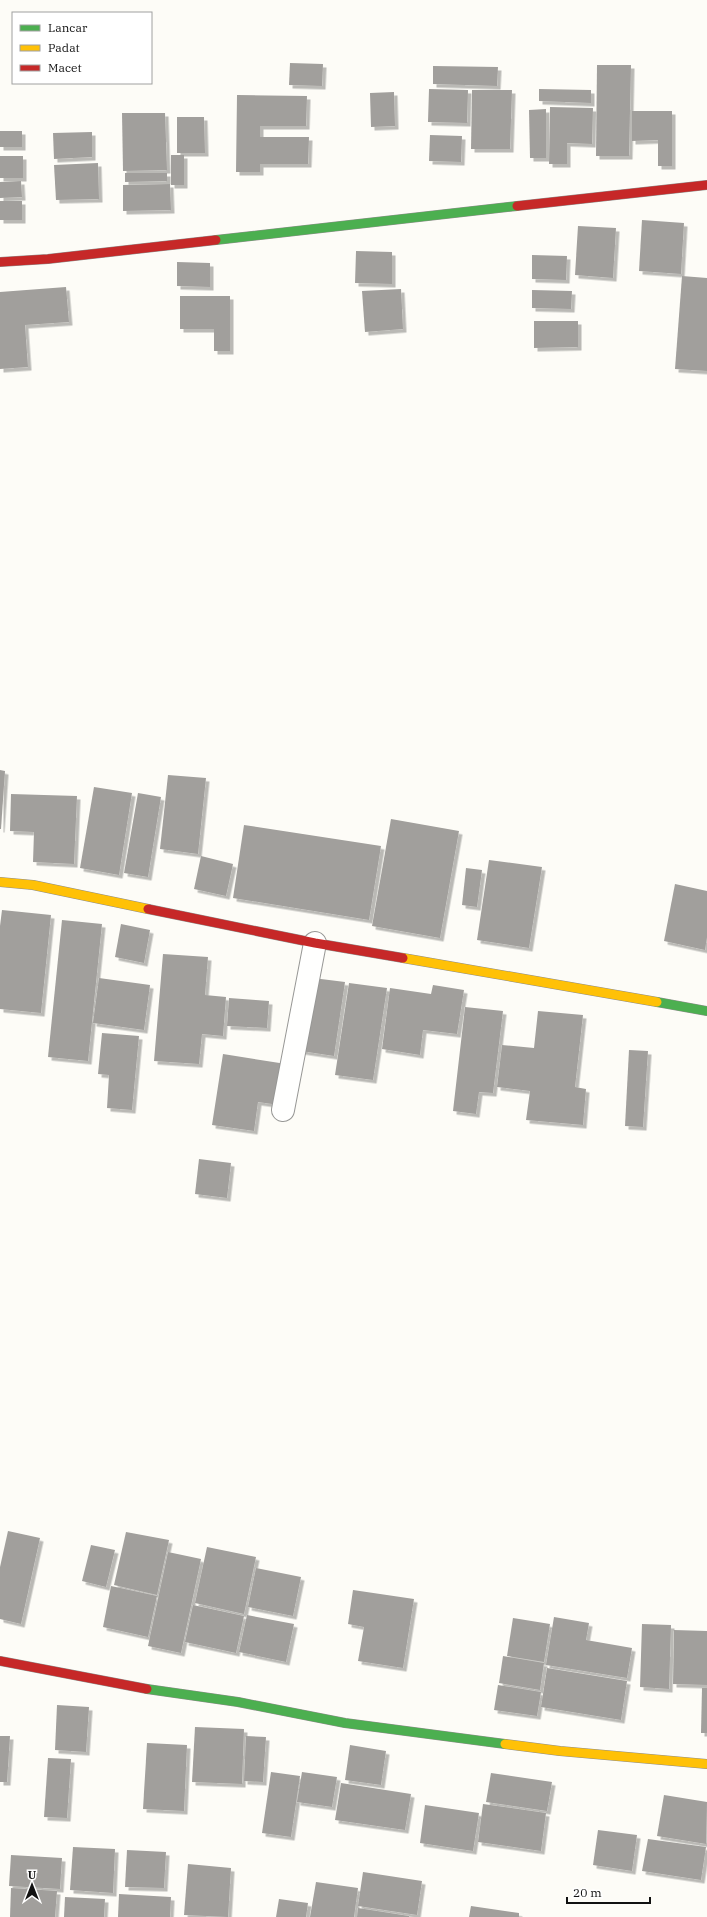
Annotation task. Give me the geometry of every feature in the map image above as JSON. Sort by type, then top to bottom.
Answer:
[{"type":"street","points":[[0,262],[64,257],[707,185]]},
{"type":"street","points":[[0,882],[33,885],[315,943],[707,1011]]},
{"type":"street","points":[[284,1110],[315,943]]},
{"type":"street","points":[[0,1661],[171,1693],[238,1702],[345,1723],[560,1752],[707,1764]]},
{"type":"building","points":[[290,63],[323,64],[322,86],[289,85]]},
{"type":"building","points":[[597,65],[631,65],[629,156],[596,156]]},
{"type":"building","points":[[433,66],[498,67],[497,86],[433,84]]},
{"type":"building","points":[[429,89],[468,90],[467,123],[428,122]]},
{"type":"building","points":[[539,89],[591,90],[591,103],[539,101]]},
{"type":"building","points":[[472,90],[512,90],[510,149],[471,149]]},
{"type":"building","points":[[394,92],[395,126],[371,127],[370,93]]},
{"type":"building","points":[[237,95],[307,96],[306,126],[260,126],[260,137],[309,137],[308,164],[260,164],[260,172],[236,172]]},
{"type":"building","points":[[550,107],[593,108],[592,144],[567,143],[567,164],[549,164]]},
{"type":"building","points":[[546,109],[546,158],[530,158],[529,110]]},
{"type":"building","points":[[632,111],[672,111],[672,166],[658,166],[658,140],[632,141]]},
{"type":"building","points":[[122,113],[165,113],[167,170],[123,171]]},
{"type":"building","points":[[177,117],[204,117],[205,153],[177,153]]},
{"type":"building","points":[[0,131],[22,131],[22,147],[0,147]]},
{"type":"building","points":[[92,132],[92,157],[54,159],[53,133]]},
{"type":"building","points":[[430,135],[462,136],[461,162],[429,161]]},
{"type":"building","points":[[171,155],[184,155],[184,185],[171,185]]},
{"type":"building","points":[[0,156],[23,156],[23,178],[0,178]]},
{"type":"building","points":[[98,163],[99,199],[56,200],[54,165]]},
{"type":"building","points":[[125,173],[167,173],[167,181],[125,182]]},
{"type":"building","points":[[21,181],[22,197],[0,198],[0,182]]},
{"type":"building","points":[[170,184],[171,210],[123,211],[123,185]]},
{"type":"building","points":[[0,201],[22,201],[22,220],[0,220]]},
{"type":"building","points":[[642,220],[684,223],[681,274],[639,271]]},
{"type":"building","points":[[578,226],[616,228],[613,278],[575,275]]},
{"type":"building","points":[[356,251],[392,252],[392,284],[355,283]]},
{"type":"building","points":[[532,255],[567,256],[566,280],[532,279]]},
{"type":"building","points":[[177,262],[210,263],[210,287],[177,286]]},
{"type":"building","points":[[682,276],[707,278],[707,371],[675,369]]},
{"type":"building","points":[[66,287],[69,322],[25,325],[28,367],[0,369],[0,292]]},
{"type":"building","points":[[401,289],[403,329],[365,332],[362,291]]},
{"type":"building","points":[[532,290],[572,291],[571,309],[532,308]]},
{"type":"building","points":[[180,296],[230,296],[230,351],[214,351],[214,329],[180,329]]},
{"type":"building","points":[[534,321],[578,321],[578,347],[534,348]]},
{"type":"building","points":[[0,770],[5,771],[1,829],[0,829]]},
{"type":"building","points":[[168,775],[206,778],[198,854],[160,849]]},
{"type":"building","points":[[94,787],[132,793],[119,875],[80,868]]},
{"type":"building","points":[[138,793],[161,797],[148,877],[124,873]]},
{"type":"building","points":[[11,794],[77,796],[74,864],[33,862],[34,832],[10,831]]},
{"type":"building","points":[[391,819],[459,831],[440,938],[372,926]]},
{"type":"building","points":[[244,825],[381,846],[369,920],[233,898]]},
{"type":"building","points":[[201,856],[233,864],[226,896],[194,889]]},
{"type":"building","points":[[489,860],[542,867],[529,948],[477,940]]},
{"type":"building","points":[[466,868],[482,870],[477,907],[462,905]]},
{"type":"building","points":[[675,884],[707,891],[707,937],[705,950],[664,941]]},
{"type":"building","points":[[2,910],[51,915],[41,1013],[0,1009],[0,926]]},
{"type":"building","points":[[62,920],[102,924],[88,1061],[48,1057]]},
{"type":"building","points":[[121,924],[150,930],[144,963],[115,957]]},
{"type":"building","points":[[163,954],[208,957],[205,995],[226,997],[223,1036],[202,1034],[199,1064],[154,1061]]},
{"type":"building","points":[[99,978],[150,985],[144,1030],[93,1023]]},
{"type":"building","points":[[313,978],[345,982],[334,1056],[301,1051]]},
{"type":"building","points":[[349,983],[387,988],[373,1080],[335,1075]]},
{"type":"building","points":[[433,985],[464,990],[457,1034],[423,1030],[420,1055],[382,1049],[390,988],[431,994]]},
{"type":"building","points":[[229,998],[269,1001],[267,1028],[227,1026]]},
{"type":"building","points":[[465,1007],[503,1011],[493,1093],[479,1092],[476,1114],[453,1111]]},
{"type":"building","points":[[538,1011],[583,1015],[575,1087],[586,1089],[583,1125],[526,1120],[530,1091],[497,1087],[502,1045],[534,1048]]},
{"type":"building","points":[[102,1033],[139,1036],[132,1110],[107,1108],[109,1075],[98,1074]]},
{"type":"building","points":[[629,1050],[648,1051],[643,1127],[625,1126]]},
{"type":"building","points":[[223,1054],[286,1064],[279,1105],[258,1102],[254,1131],[212,1125]]},
{"type":"building","points":[[199,1159],[231,1163],[227,1198],[195,1194]]},
{"type":"building","points":[[8,1531],[40,1538],[21,1624],[0,1619],[0,1567]]},
{"type":"building","points":[[126,1532],[169,1540],[157,1595],[114,1585]]},
{"type":"building","points":[[91,1545],[115,1550],[106,1587],[82,1581]]},
{"type":"building","points":[[207,1547],[256,1557],[244,1614],[195,1603]]},
{"type":"building","points":[[168,1552],[201,1559],[181,1653],[148,1646]]},
{"type":"building","points":[[256,1568],[301,1577],[293,1616],[248,1607]]},
{"type":"building","points":[[111,1586],[157,1596],[148,1637],[103,1627]]},
{"type":"building","points":[[353,1590],[414,1599],[403,1668],[358,1661],[364,1627],[348,1624]]},
{"type":"building","points":[[193,1605],[244,1616],[236,1653],[185,1642]]},
{"type":"building","points":[[247,1615],[294,1624],[286,1662],[239,1652]]},
{"type":"building","points":[[554,1617],[589,1623],[586,1640],[632,1648],[627,1678],[546,1665]]},
{"type":"building","points":[[513,1618],[550,1624],[544,1662],[507,1656]]},
{"type":"building","points":[[642,1624],[671,1625],[669,1689],[640,1687]]},
{"type":"building","points":[[674,1630],[707,1631],[707,1685],[673,1684]]},
{"type":"building","points":[[503,1656],[544,1663],[540,1690],[499,1683]]},
{"type":"building","points":[[547,1668],[627,1681],[621,1720],[541,1707]]},
{"type":"building","points":[[498,1685],[541,1692],[537,1716],[494,1710]]},
{"type":"building","points":[[702,1688],[707,1688],[707,1733],[701,1733]]},
{"type":"building","points":[[57,1705],[89,1707],[86,1752],[55,1750]]},
{"type":"building","points":[[195,1727],[244,1729],[242,1784],[192,1782]]},
{"type":"building","points":[[0,1736],[10,1736],[7,1782],[0,1782]]},
{"type":"building","points":[[246,1736],[266,1737],[263,1782],[244,1781]]},
{"type":"building","points":[[147,1743],[187,1745],[184,1811],[143,1809]]},
{"type":"building","points":[[350,1745],[386,1751],[381,1785],[345,1780]]},
{"type":"building","points":[[48,1758],[71,1759],[67,1818],[44,1817]]},
{"type":"building","points":[[271,1772],[300,1776],[291,1837],[262,1833]]},
{"type":"building","points":[[302,1772],[337,1777],[332,1807],[297,1802]]},
{"type":"building","points":[[491,1773],[552,1782],[547,1811],[486,1802]]},
{"type":"building","points":[[341,1783],[411,1794],[405,1830],[335,1820]]},
{"type":"building","points":[[664,1795],[707,1802],[706,1844],[657,1836]]},
{"type":"building","points":[[483,1804],[546,1813],[541,1851],[478,1842]]},
{"type":"building","points":[[425,1805],[479,1813],[473,1851],[420,1843]]},
{"type":"building","points":[[598,1830],[637,1835],[632,1871],[593,1865]]},
{"type":"building","points":[[648,1839],[706,1847],[701,1880],[642,1871]]},
{"type":"building","points":[[73,1847],[115,1849],[113,1893],[70,1890]]},
{"type":"building","points":[[127,1850],[166,1852],[164,1888],[125,1887]]},
{"type":"building","points":[[11,1855],[62,1858],[60,1889],[9,1886]]},
{"type":"building","points":[[188,1864],[231,1868],[228,1917],[184,1915]]},
{"type":"building","points":[[363,1872],[422,1881],[417,1915],[358,1906]]},
{"type":"building","points":[[316,1882],[358,1888],[354,1917],[310,1917]]},
{"type":"building","points":[[11,1888],[57,1891],[55,1917],[10,1917]]},
{"type":"building","points":[[119,1894],[171,1897],[170,1917],[118,1917]]},
{"type":"building","points":[[65,1897],[105,1899],[104,1917],[64,1917]]},
{"type":"building","points":[[279,1899],[308,1903],[306,1917],[276,1917]]},
{"type":"building","points":[[471,1906],[519,1913],[519,1917],[469,1917]]},
{"type":"building","points":[[358,1908],[409,1916],[409,1917],[357,1917]]},
{"type":"traffic: fast","points":[[216,240],[517,206]]},
{"type":"traffic: fast","points":[[657,1002],[707,1011]]},
{"type":"traffic: fast","points":[[147,1689],[238,1702],[345,1723],[505,1744]]},
{"type":"traffic: slow","points":[[0,882],[33,885],[148,909]]},
{"type":"traffic: slow","points":[[403,958],[657,1002]]},
{"type":"traffic: slow","points":[[505,1744],[560,1751],[707,1764]]},
{"type":"traffic: jam","points":[[517,206],[707,185]]},
{"type":"traffic: jam","points":[[0,262],[48,259],[216,240]]},
{"type":"traffic: jam","points":[[148,909],[315,943],[403,958]]},
{"type":"traffic: jam","points":[[0,1661],[147,1689]]}]
